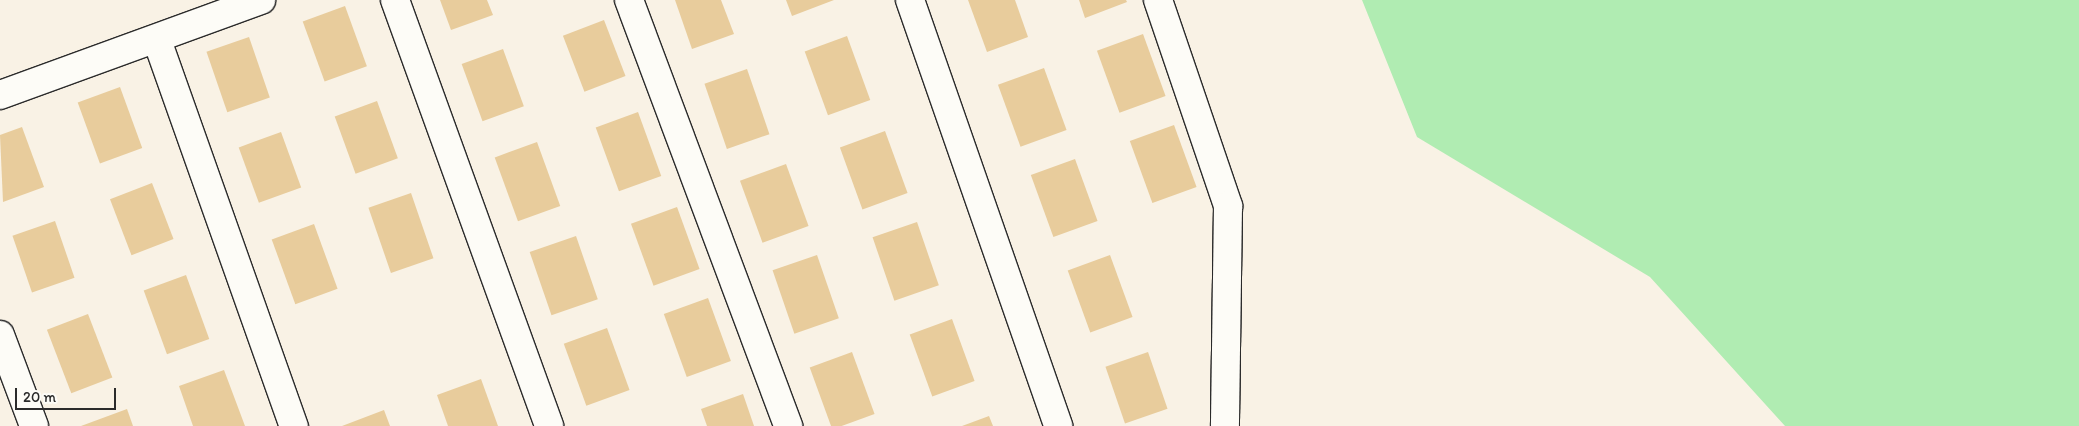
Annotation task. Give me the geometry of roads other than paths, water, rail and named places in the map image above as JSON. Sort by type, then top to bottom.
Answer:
[{"type":"street","points":[[0,95],[158,40],[261,0]]},
{"type":"street","points":[[395,0],[549,426]]},
{"type":"street","points":[[629,0],[788,426]]},
{"type":"street","points":[[910,0],[1058,426]]},
{"type":"street","points":[[1158,0],[1228,206],[1225,426]]},
{"type":"street","points":[[158,40],[294,426]]},
{"type":"street","points":[[0,335],[34,426]]}]
